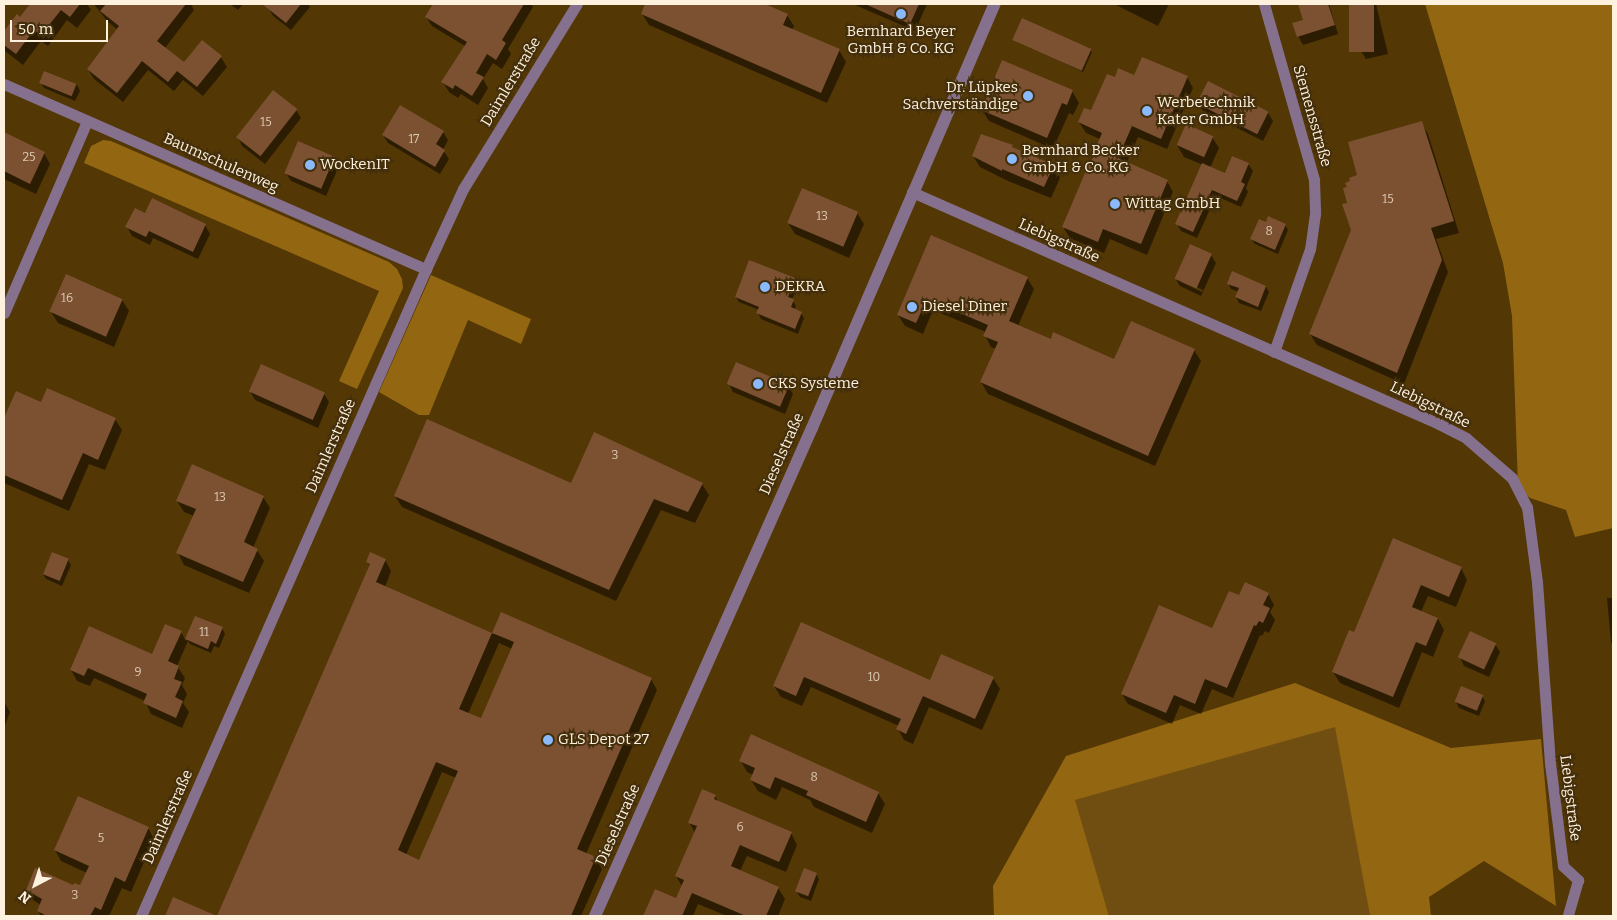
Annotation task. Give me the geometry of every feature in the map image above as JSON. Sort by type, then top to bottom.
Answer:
[{"type":"street","name":"Daimlerstraße","points":[[141,916],[463,189],[577,4]]},
{"type":"street","name":"Dieselstraße","points":[[595,916],[812,428],[912,192],[995,4]]},
{"type":"street","name":"Siemensstraße","points":[[1264,4],[1314,180],[1315,214],[1310,248],[1274,352]]},
{"type":"street","name":"Baumschulenweg","points":[[4,84],[426,269]]},
{"type":"street","points":[[4,313],[87,121]]},
{"type":"street","name":"Liebigstraße","points":[[912,192],[1396,404],[1466,438],[1512,478],[1518,486],[1527,507],[1536,573],[1550,763],[1563,866],[1578,880],[1568,916]]},
{"type":"shaded area","points":[[1425,4],[1613,4],[1613,528],[1575,537],[1566,510],[1530,498],[1518,486],[1512,316],[1503,263]]},
{"type":"shaded area","points":[[103,140],[111,141],[389,262],[397,269],[402,279],[403,288],[357,389],[339,381],[379,291],[84,163],[91,146]]},
{"type":"shaded area","points":[[431,275],[531,319],[521,344],[468,320],[429,415],[419,415],[379,392]]},
{"type":"shaded area","points":[[1295,683],[1451,748],[1541,739],[1556,906],[1484,861],[1429,897],[1431,916],[1370,916],[1335,727],[1075,800],[1109,916],[994,916],[993,886],[1066,756]]},
{"type":"shaded area","points":[[1336,726],[1370,916],[1109,916],[1074,800]]},
{"type":"building","points":[[30,4],[80,4],[70,17],[61,10],[41,35],[34,30],[16,54],[4,45],[4,31],[17,14],[20,17]]},
{"type":"building","points":[[106,4],[186,4],[157,41],[184,62],[202,40],[222,56],[197,87],[177,71],[168,82],[142,61],[117,93],[87,69],[119,26],[100,11]]},
{"type":"building","points":[[262,4],[301,4],[286,23]]},
{"type":"building","points":[[433,4],[524,4],[502,40],[506,43],[496,60],[487,54],[476,73],[484,77],[472,96],[455,85],[453,89],[441,82],[467,42],[425,17]]},
{"type":"building","points":[[645,4],[765,4],[788,14],[783,25],[840,49],[821,93],[641,14]]},
{"type":"building","name":"Bernhard Beyer GmbH & Co. KG","points":[[865,4],[919,4],[910,24]]},
{"type":"building","points":[[1298,4],[1328,4],[1335,25],[1297,37],[1292,23],[1303,20]]},
{"type":"building","points":[[1349,4],[1374,4],[1374,52],[1349,52]]},
{"type":"building","points":[[1022,18],[1091,49],[1082,71],[1012,40]]},
{"type":"building","points":[[1142,57],[1188,76],[1161,139],[1132,126],[1118,158],[1168,180],[1141,244],[1103,229],[1098,242],[1062,227],[1102,133],[1078,122],[1084,108],[1091,110],[1107,74],[1115,77],[1118,68],[1134,75]]},
{"type":"building","name":"Dr. Lüpkes Sachverständige","points":[[1002,60],[1073,90],[1067,105],[1062,103],[1047,138],[981,110]]},
{"type":"building","points":[[44,71],[76,84],[72,96],[39,83]]},
{"type":"building","points":[[1208,81],[1269,112],[1257,134],[1197,103]]},
{"type":"building","points":[[273,90],[297,109],[260,156],[236,137]]},
{"type":"building","points":[[400,105],[444,131],[436,144],[445,150],[435,167],[382,135]]},
{"type":"building","points":[[1422,121],[1454,221],[1431,228],[1442,260],[1397,373],[1309,334],[1351,230],[1342,204],[1347,203],[1343,188],[1347,187],[1345,183],[1350,181],[1349,178],[1357,175],[1348,142]]},
{"type":"building","points":[[1186,124],[1213,136],[1204,157],[1177,145]]},
{"type":"building","points":[[4,132],[45,152],[30,184],[4,171]]},
{"type":"building","name":"Bernhard Becker GmbH & Co. KG","points":[[981,134],[1013,145],[1012,147],[1054,165],[1044,187],[1002,169],[1002,171],[972,156]]},
{"type":"building","name":"WockenIT","points":[[298,141],[335,157],[321,189],[284,173]]},
{"type":"building","points":[[1232,156],[1249,163],[1241,182],[1245,184],[1237,201],[1212,190],[1193,232],[1175,224],[1202,163],[1225,173]]},
{"type":"building","points":[[802,188],[858,212],[843,247],[787,223]]},
{"type":"building","points":[[152,198],[206,224],[193,252],[149,231],[146,237],[125,227],[135,208],[145,213]]},
{"type":"building","points":[[1268,216],[1286,224],[1275,250],[1250,239],[1259,219],[1266,222]]},
{"type":"building","points":[[931,235],[1028,277],[1009,321],[1051,339],[1053,332],[1114,359],[1131,321],[1195,349],[1148,456],[980,382],[998,342],[983,336],[988,325],[927,299],[916,323],[897,315]]},
{"type":"building","points":[[1190,244],[1212,254],[1196,288],[1175,279]]},
{"type":"building","name":"DEKRA","points":[[749,260],[795,278],[788,297],[794,299],[791,307],[802,312],[795,329],[756,313],[759,307],[735,297]]},
{"type":"building","points":[[1232,271],[1266,286],[1258,307],[1235,297],[1239,288],[1227,284]]},
{"type":"building","points":[[66,274],[123,299],[106,337],[49,311]]},
{"type":"building","name":"CKS Systeme","points":[[736,362],[789,385],[780,407],[727,384]]},
{"type":"building","points":[[261,364],[325,392],[313,420],[249,391]]},
{"type":"building","points":[[47,388],[116,418],[98,460],[83,453],[62,500],[4,475],[4,418],[16,391],[41,402]]},
{"type":"building","points":[[427,419],[571,483],[594,432],[703,483],[688,512],[654,499],[609,590],[394,496]]},
{"type":"building","points":[[192,464],[264,496],[244,542],[258,549],[243,582],[176,553],[196,509],[176,501]]},
{"type":"building","points":[[1393,538],[1462,567],[1449,597],[1421,585],[1412,607],[1438,618],[1426,646],[1416,642],[1393,697],[1332,672],[1349,630],[1354,632]]},
{"type":"building","points":[[52,552],[69,559],[60,581],[43,574]]},
{"type":"building","name":"GLS Depot 27","points":[[370,552],[386,559],[376,582],[492,633],[501,612],[652,678],[577,849],[596,857],[571,916],[217,916],[370,564],[366,562]],"holes":[[[492,633],[514,642],[481,718],[459,709]],[[436,762],[458,771],[419,860],[398,850]]]},
{"type":"building","points":[[1245,582],[1269,593],[1263,605],[1270,608],[1263,623],[1259,621],[1256,626],[1254,625],[1227,688],[1205,679],[1195,704],[1174,695],[1166,713],[1121,694],[1159,605],[1212,628],[1229,591],[1239,595]]},
{"type":"building","points":[[195,616],[223,627],[216,644],[211,641],[208,649],[185,639]]},
{"type":"building","points":[[801,622],[930,680],[941,654],[994,677],[975,719],[923,696],[906,734],[896,729],[901,719],[804,677],[796,696],[773,686]]},
{"type":"building","points":[[165,624],[182,631],[168,661],[179,666],[174,679],[182,682],[175,697],[183,701],[176,718],[143,703],[147,694],[88,668],[84,676],[70,670],[89,626],[152,654]]},
{"type":"building","points":[[1470,631],[1496,643],[1484,670],[1458,657]]},
{"type":"building","points":[[1461,686],[1483,695],[1477,711],[1455,702]]},
{"type":"building","points":[[751,734],[879,792],[866,822],[806,795],[808,791],[775,777],[770,789],[750,780],[755,768],[739,761]]},
{"type":"building","points":[[702,789],[716,795],[714,799],[792,832],[779,862],[740,845],[731,866],[779,887],[766,916],[746,916],[692,893],[682,916],[643,916],[655,889],[676,898],[684,880],[675,876],[697,826],[688,823]]},
{"type":"building","points":[[78,796],[149,827],[125,882],[115,877],[101,910],[95,907],[90,916],[47,916],[37,911],[42,899],[26,890],[35,868],[73,885],[74,883],[80,885],[89,866],[54,850]]},
{"type":"building","points":[[804,868],[817,873],[808,896],[795,891]]},
{"type":"building","points":[[173,897],[217,916],[165,916]]},
{"type":"place","name":"Bernhard Beyer GmbH & Co. KG","points":[[901,14]]},
{"type":"place","name":"Dr. Lüpkes Sachverständige","points":[[1028,96]]},
{"type":"place","name":"Werbetechnik Kater GmbH","points":[[1147,111]]},
{"type":"place","name":"Bernhard Becker GmbH & Co. KG","points":[[1012,159]]},
{"type":"place","name":"WockenIT","points":[[310,165]]},
{"type":"place","name":"Wittag GmbH","points":[[1115,204]]},
{"type":"place","name":"DEKRA","points":[[765,287]]},
{"type":"place","name":"Diesel Diner","points":[[912,307]]},
{"type":"place","name":"CKS Systeme","points":[[758,384]]},
{"type":"place","name":"GLS Depot 27","points":[[548,740]]}]
